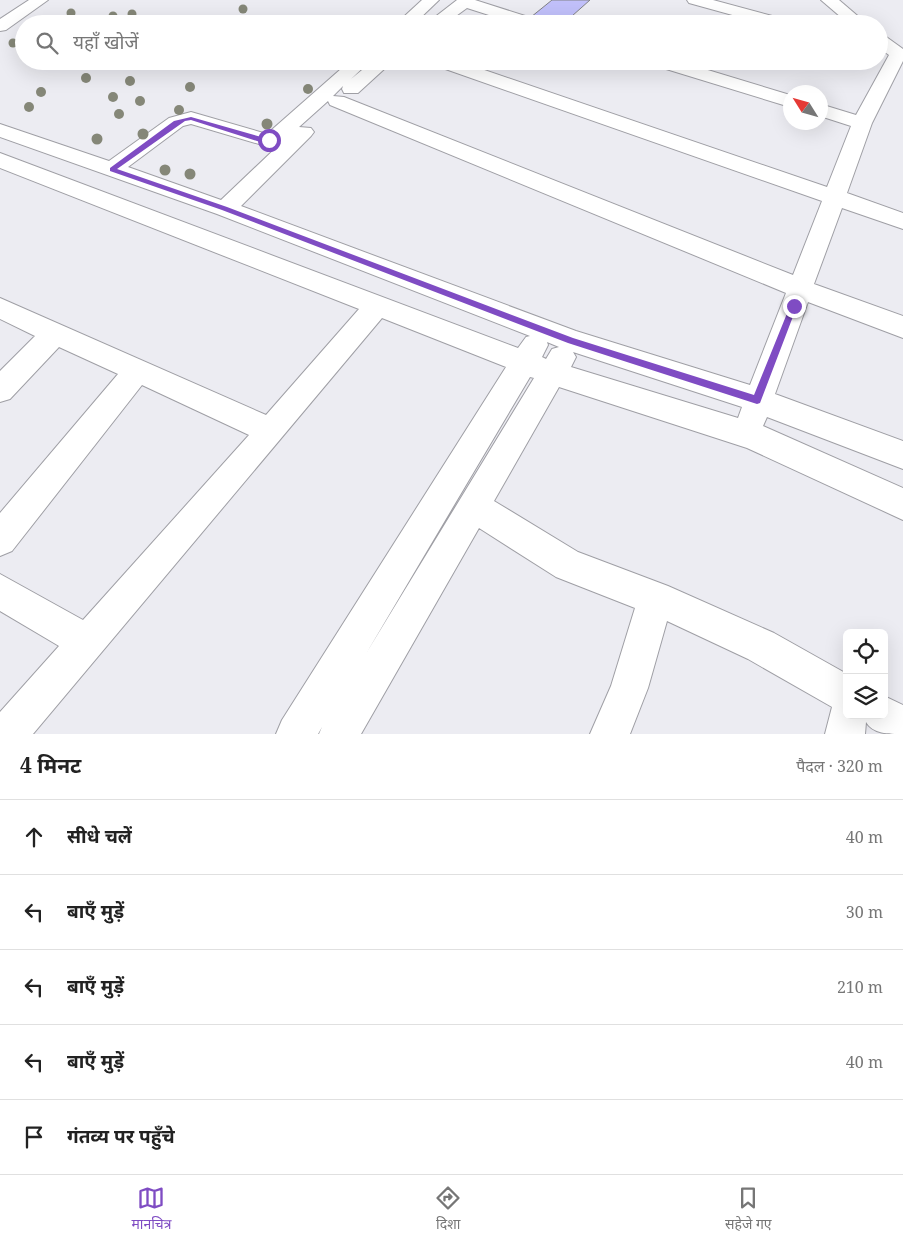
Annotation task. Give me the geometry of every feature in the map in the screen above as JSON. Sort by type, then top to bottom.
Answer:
[{"type":"street","points":[[17,15],[40,0]]},
{"type":"street","points":[[414,15],[431,0]]},
{"type":"street","points":[[695,0],[751,15]]},
{"type":"street","points":[[829,0],[848,15]]},
{"type":"street","points":[[447,15],[465,2],[506,15]]},
{"type":"street","points":[[0,26],[15,16]]},
{"type":"street","points":[[112,169],[176,122],[191,118],[260,140],[275,138],[352,70]]},
{"type":"street","points":[[225,209],[337,100],[373,70]]},
{"type":"street","points":[[486,70],[834,198],[903,221]]},
{"type":"street","points":[[688,70],[783,99]]},
{"type":"street","points":[[747,434],[757,400],[801,289],[862,123],[885,70]]},
{"type":"street","points":[[337,100],[801,289],[903,327]]},
{"type":"street","points":[[828,112],[862,123]]},
{"type":"street","points":[[0,130],[225,209],[557,335],[757,400],[903,455]]},
{"type":"street","points":[[0,160],[539,367],[747,434],[903,504]]},
{"type":"street","points":[[7,734],[271,432],[378,305]]},
{"type":"street","points":[[0,308],[271,432]]},
{"type":"street","points":[[0,390],[55,333]]},
{"type":"street","points":[[339,734],[473,506],[539,367],[557,335]]},
{"type":"street","points":[[296,734],[539,367]]},
{"type":"street","points":[[0,539],[137,371]]},
{"type":"street","points":[[473,506],[568,565],[656,598],[761,646],[843,693]]},
{"type":"street","points":[[0,591],[87,642]]},
{"type":"street","points":[[610,734],[629,688],[656,598]]},
{"type":"street","points":[[888,718],[903,726]]},
{"type":"street","points":[[845,734],[847,719]]},
{"type":"building","points":[[552,0],[590,0],[573,15],[533,15]]},
{"type":"route","points":[[269,140],[260,140],[191,118],[176,122],[112,169],[225,209],[571,340],[757,400],[794,306]]}]
